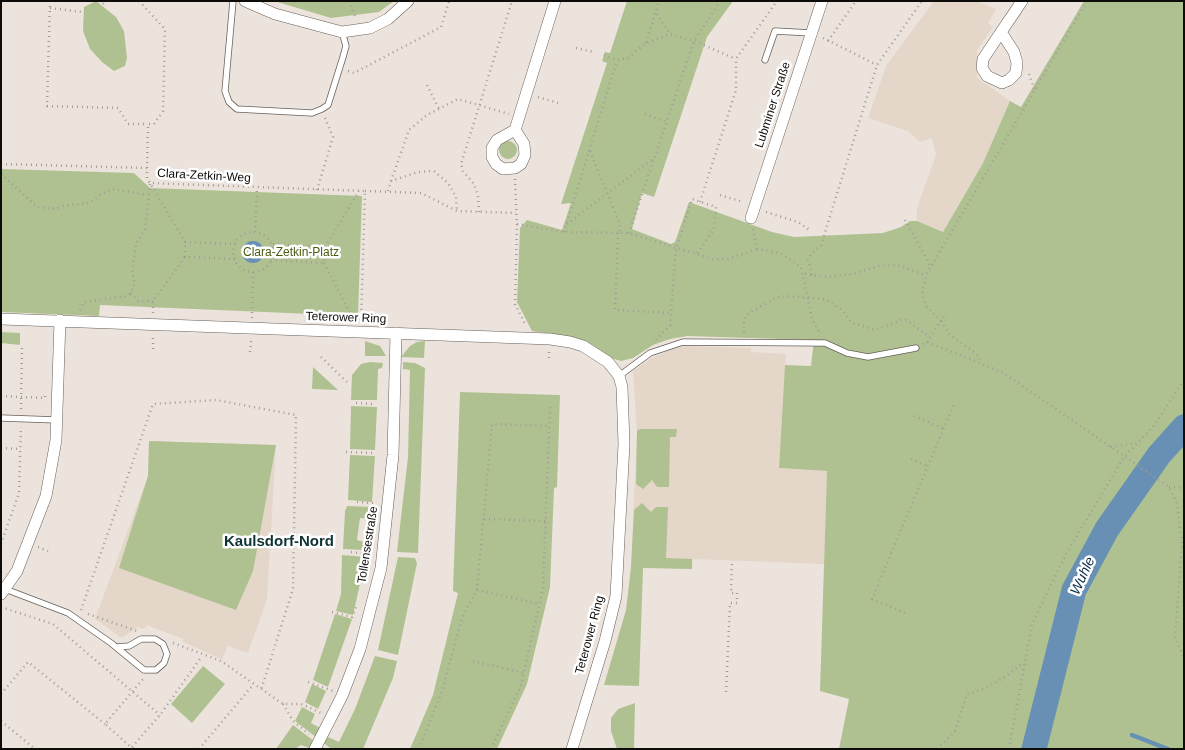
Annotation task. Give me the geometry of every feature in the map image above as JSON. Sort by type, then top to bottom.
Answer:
[{"type":"street","points":[[245,1],[275,14],[342,32],[370,28],[388,19],[408,1]]},
{"type":"street","points":[[515,130],[524,144],[525,155],[521,164],[515,168],[503,168],[496,164],[492,157],[492,148],[497,140],[515,130],[555,1]]},
{"type":"street","name":"Lubminer Straße","points":[[751,218],[822,1]]},
{"type":"street","points":[[1001,32],[1022,1]]},
{"type":"street","name":"Teterower Ring","points":[[1,319],[532,338],[570,342],[583,346],[608,362],[619,376],[624,444],[616,596],[605,641],[572,749]]},
{"type":"street","points":[[3,591],[24,556],[46,496],[53,463],[57,420],[60,320]]},
{"type":"street","name":"Tollensestraße","points":[[315,749],[342,696],[363,640],[380,568],[392,455],[396,333]]},
{"type":"lane","points":[[232,1],[225,78],[229,102],[237,109],[312,113],[322,110],[328,105],[346,46],[342,32]]},
{"type":"lane","points":[[765,60],[775,31],[811,33]]},
{"type":"lane","points":[[619,376],[654,351],[683,342],[743,344],[825,343],[847,353],[868,357],[916,348]]},
{"type":"lane","points":[[1,418],[57,420]]},
{"type":"lane","points":[[3,591],[68,613],[116,647],[144,670],[156,670],[164,663],[167,654],[164,644],[155,639],[141,639],[129,646],[116,647]]},
{"type":"path","points":[[50,1],[47,106],[118,108],[128,124],[154,124],[163,111],[165,29],[139,1]]},
{"type":"path","points":[[349,1],[356,18],[357,30]]},
{"type":"path","points":[[340,68],[354,73],[441,27],[449,1]]},
{"type":"path","points":[[479,212],[476,190],[463,171],[461,164],[478,104],[512,1]]},
{"type":"path","points":[[646,44],[657,14],[659,1]]},
{"type":"path","points":[[629,233],[694,41],[720,1]]},
{"type":"path","points":[[700,202],[736,90],[736,59],[777,1]]},
{"type":"path","points":[[828,41],[856,1]]},
{"type":"path","points":[[812,275],[808,260],[811,254],[821,245],[878,65],[922,1]]},
{"type":"path","points":[[980,364],[979,356],[950,334],[941,321],[927,307],[922,295],[926,275],[1087,1]]},
{"type":"path","points":[[50,8],[82,12]]},
{"type":"path","points":[[657,14],[670,34]]},
{"type":"path","points":[[811,33],[878,65]]},
{"type":"path","points":[[604,56],[617,60],[628,58],[646,44],[670,34],[694,41],[736,59]]},
{"type":"path","points":[[576,48],[594,52]]},
{"type":"path","points":[[564,232],[617,60]]},
{"type":"path","points":[[427,86],[439,109]]},
{"type":"path","points":[[527,94],[558,103]]},
{"type":"path","points":[[388,192],[408,130],[427,115],[458,99],[520,118]]},
{"type":"path","points":[[317,190],[333,137],[322,110]]},
{"type":"path","points":[[645,114],[667,122]]},
{"type":"path","points":[[147,168],[148,124]]},
{"type":"path","points":[[589,149],[619,222],[615,310],[671,313]]},
{"type":"path","points":[[566,224],[655,157]]},
{"type":"path","name":"Clara-Zetkin-Weg","points":[[1,164],[147,168],[147,179],[150,183],[420,193],[457,211]]},
{"type":"path","points":[[515,168],[517,224],[515,304],[532,338]]},
{"type":"path","points":[[391,181],[418,172],[434,171],[448,183],[456,197],[457,211],[516,213]]},
{"type":"path","points":[[1,174],[37,207],[56,209],[62,206],[89,204],[101,194],[114,189],[148,195]]},
{"type":"path","points":[[80,321],[80,308],[84,302],[127,296],[131,293],[135,283],[132,273],[136,244],[145,230],[150,183]]},
{"type":"path","points":[[150,183],[185,242],[185,257],[152,302],[153,324]]},
{"type":"path","points":[[255,232],[257,188]]},
{"type":"path","points":[[359,191],[324,247],[324,263],[361,332]]},
{"type":"path","points":[[361,332],[365,191]]},
{"type":"path","points":[[654,351],[655,342],[670,325],[676,249],[692,199],[716,207],[714,229],[696,255]]},
{"type":"path","points":[[751,218],[757,250]]},
{"type":"path","points":[[905,220],[931,268]]},
{"type":"path","points":[[517,224],[564,232],[629,233],[713,259],[728,259],[757,250],[780,253],[800,264],[805,274],[812,318],[825,343]]},
{"type":"path","points":[[255,232],[265,236],[272,244],[271,260],[264,268],[254,272],[242,268],[235,259],[236,244],[243,235],[255,232]]},
{"type":"path","points":[[185,242],[236,244]]},
{"type":"path","points":[[272,244],[324,247]]},
{"type":"path","points":[[185,257],[235,259]]},
{"type":"path","points":[[271,260],[324,263]]},
{"type":"path","points":[[805,274],[828,277],[852,274],[879,266],[897,265],[926,275]]},
{"type":"path","points":[[252,328],[254,272]]},
{"type":"path","points":[[131,293],[138,301],[152,302]]},
{"type":"path","points":[[743,344],[744,319],[750,312],[776,298],[824,299],[833,302],[852,323],[862,327],[876,330],[901,320],[906,320],[930,337]]},
{"type":"path","points":[[916,348],[927,342],[944,316]]},
{"type":"path","points":[[927,342],[1002,372],[1169,487],[1177,502],[1182,543],[1175,638],[1184,658]]},
{"type":"path","points":[[1,544],[19,493],[22,348]]},
{"type":"path","points":[[321,356],[348,382]]},
{"type":"path","points":[[1009,749],[1032,624],[1040,606],[1066,554],[1124,457],[1153,427],[1184,380]]},
{"type":"path","points":[[1,396],[45,398],[45,389]]},
{"type":"path","points":[[80,611],[154,404],[216,400],[296,416],[293,589],[261,690]]},
{"type":"path","points":[[356,403],[374,404]]},
{"type":"path","points":[[905,613],[872,600],[954,404]]},
{"type":"path","points":[[491,749],[521,685],[543,588],[550,405]]},
{"type":"path","points":[[914,416],[944,429]]},
{"type":"path","points":[[419,749],[441,694],[463,615],[477,590],[492,424],[549,426]]},
{"type":"path","points":[[1111,447],[1137,443]]},
{"type":"path","points":[[1,448],[20,449]]},
{"type":"path","points":[[346,452],[375,453]]},
{"type":"path","points":[[911,459],[928,466]]},
{"type":"path","points":[[1169,487],[1184,488]]},
{"type":"path","points":[[357,502],[372,503]]},
{"type":"path","points":[[484,519],[546,521]]},
{"type":"path","points":[[38,547],[48,551]]},
{"type":"path","points":[[352,552],[365,554]]},
{"type":"path","points":[[726,692],[730,603],[736,603],[737,598],[737,593],[731,593],[732,560]]},
{"type":"path","points":[[477,590],[540,604]]},
{"type":"path","points":[[1,607],[52,624],[160,715]]},
{"type":"path","points":[[332,612],[352,617]]},
{"type":"path","points":[[1,694],[28,662],[133,748],[160,715],[202,656]]},
{"type":"path","points":[[473,661],[524,673]]},
{"type":"path","points":[[938,748],[955,731],[967,694],[981,690],[1005,678],[1024,662]]},
{"type":"path","points":[[105,724],[150,670]]},
{"type":"path","points":[[308,682],[326,688]]},
{"type":"path","points":[[199,749],[253,684]]},
{"type":"path","points":[[283,704],[293,721]]},
{"type":"path","points":[[301,704],[317,711]]},
{"type":"path","points":[[1,721],[35,749]]},
{"type":"shaded area","points":[[934,1],[977,1],[996,9],[988,23],[993,27],[977,50],[977,78],[1010,101],[983,163],[943,232],[917,221],[917,208],[936,155],[932,138],[920,142],[908,131],[868,118],[886,66]]},
{"type":"shaded area","points":[[685,346],[751,348],[751,352],[786,354],[779,468],[827,471],[824,564],[693,559],[692,569],[631,567],[637,432],[633,371],[652,358],[674,348]]},
{"type":"shaded area","points":[[149,441],[276,445],[267,599],[248,653],[228,646],[222,659],[183,642],[183,639],[147,625],[144,629],[138,627],[120,637],[95,619],[148,476]]},
{"type":"green space","points":[[96,1],[116,17],[124,31],[127,58],[125,66],[114,71],[90,49],[83,31],[84,7]]},
{"type":"green space","points":[[274,1],[394,1],[379,12],[331,18]]},
{"type":"green space","points":[[627,1],[733,1],[707,37],[654,197],[642,193],[632,229],[671,244],[675,242],[689,202],[772,232],[794,237],[883,233],[901,227],[910,221],[917,221],[943,232],[983,163],[1010,101],[1021,107],[1084,1],[1184,1],[1184,749],[839,749],[849,699],[820,691],[827,471],[779,468],[785,365],[811,366],[814,340],[687,336],[653,345],[633,358],[621,361],[611,358],[594,346],[577,338],[532,331],[517,302],[520,228],[527,220],[562,230],[571,203],[561,204],[607,63],[602,61],[605,52],[610,53]]},
{"type":"green space","points":[[508,141],[515,143],[517,150],[515,157],[508,159],[501,157],[499,150],[501,143]]},
{"type":"green space","name":"Clara-Zetkin-Platz","points":[[1,169],[134,173],[150,188],[362,196],[358,316],[100,305],[99,316],[1,312]]},
{"type":"green space","points":[[1,332],[20,333],[20,345],[1,343]]},
{"type":"green space","points":[[365,341],[380,346],[386,356],[365,356]]},
{"type":"green space","points":[[425,341],[424,358],[401,357],[410,346],[417,342]]},
{"type":"green space","points":[[370,362],[383,363],[382,368],[378,369],[377,400],[351,400],[352,375],[361,364]]},
{"type":"green space","points":[[403,362],[415,363],[425,368],[418,553],[397,552],[408,457],[410,370],[403,369]]},
{"type":"green space","points":[[313,367],[338,390],[312,389]]},
{"type":"green space","points":[[460,392],[560,395],[557,487],[554,488],[550,587],[527,684],[497,749],[410,749],[433,695],[458,593],[453,591]]},
{"type":"green space","points":[[351,406],[377,407],[375,450],[350,449]]},
{"type":"green space","points":[[677,429],[676,437],[670,437],[669,487],[657,487],[652,480],[643,489],[636,484],[637,430]]},
{"type":"green space","points":[[149,441],[276,445],[253,571],[236,610],[119,568],[148,476]]},
{"type":"green space","points":[[350,455],[375,456],[372,502],[348,500]]},
{"type":"green space","points":[[642,503],[651,512],[656,507],[668,507],[666,558],[692,559],[692,569],[643,568],[639,686],[604,685],[626,610],[631,567],[634,510]]},
{"type":"green space","points":[[347,506],[372,507],[371,519],[360,518],[357,540],[365,542],[363,550],[343,549],[345,511]]},
{"type":"green space","points":[[342,555],[366,557],[353,615],[336,611],[341,594]]},
{"type":"green space","points":[[398,557],[415,558],[417,563],[398,655],[378,650]]},
{"type":"green space","points":[[335,614],[352,619],[328,687],[313,680]]},
{"type":"green space","points":[[375,656],[397,661],[393,678],[363,749],[331,749],[324,743],[328,737],[339,742],[355,709]]},
{"type":"green space","points":[[203,666],[225,684],[192,723],[171,704]]},
{"type":"green space","points":[[312,684],[326,691],[318,709],[305,702]]},
{"type":"green space","points":[[635,703],[634,749],[617,749],[611,731],[611,718],[618,709]]},
{"type":"green space","points":[[302,707],[315,714],[311,723],[320,728],[316,737],[295,721]]},
{"type":"green space","points":[[293,725],[314,741],[309,748],[301,745],[295,749],[276,749]]},
{"type":"water","points":[[253,241],[261,244],[264,252],[261,260],[253,263],[245,260],[242,252],[245,244]]},
{"type":"waterway","name":"Wuhle","points":[[1034,749],[1074,590],[1107,529],[1159,455],[1184,427]]},
{"type":"waterway","points":[[1132,735],[1168,749]]},
{"type":"district","name":"Kaulsdorf-Nord","points":[[279,542]]}]
